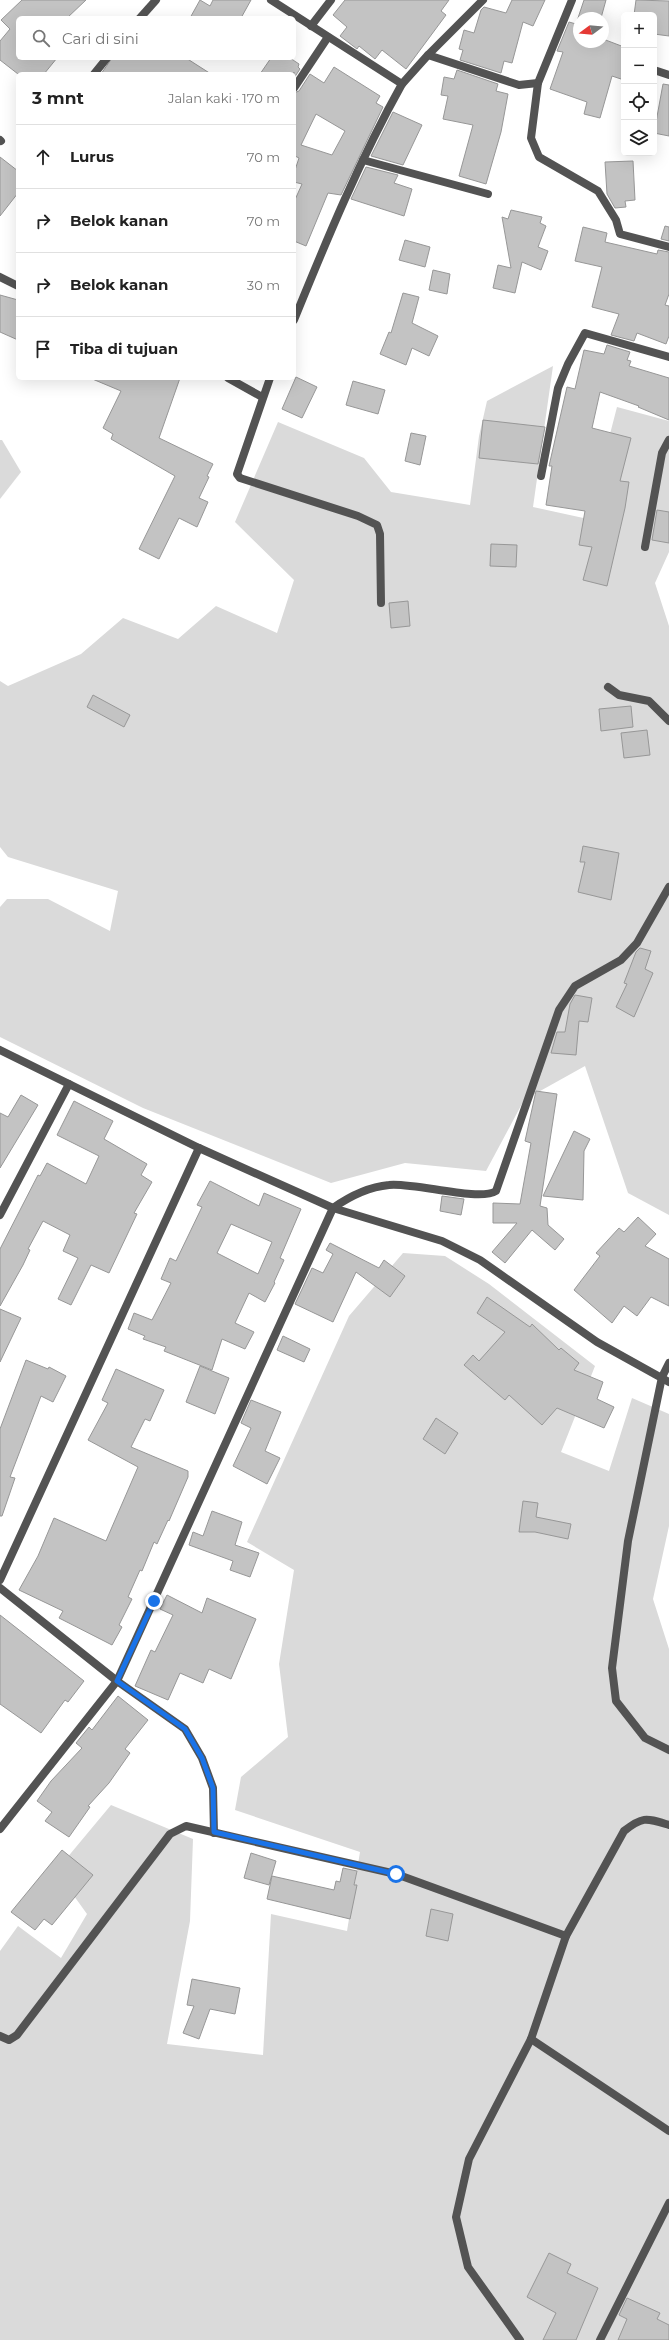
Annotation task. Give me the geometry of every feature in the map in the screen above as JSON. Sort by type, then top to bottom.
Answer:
[{"type":"street","points":[[142,16],[156,0]]},
{"type":"street","points":[[271,0],[296,16]]},
{"type":"street","points":[[311,26],[331,0]]},
{"type":"street","points":[[296,315],[338,211],[364,160],[378,127],[402,84],[428,55],[483,0]]},
{"type":"street","points":[[572,0],[538,83],[531,138],[539,156],[598,191],[616,220],[620,234],[669,247]]},
{"type":"street","points":[[296,16],[402,84]]},
{"type":"street","points":[[296,85],[328,37]]},
{"type":"street","points":[[428,55],[520,85],[538,83]]},
{"type":"street","points":[[96,72],[105,60]]},
{"type":"street","points":[[657,71],[669,75]]},
{"type":"street","points":[[364,160],[488,194]]},
{"type":"street","points":[[0,277],[16,285]]},
{"type":"street","points":[[541,476],[558,388],[568,364],[585,333],[669,357]]},
{"type":"street","points":[[232,380],[262,397]]},
{"type":"street","points":[[269,380],[238,468],[239,476],[358,516],[376,525],[380,534],[381,603]]},
{"type":"street","points":[[645,547],[662,453],[669,440]]},
{"type":"street","points":[[608,687],[619,695],[650,701],[669,721]]},
{"type":"street","points":[[0,1829],[117,1681],[332,1208],[362,1191],[389,1185],[412,1185],[482,1194],[489,1194],[496,1191],[559,1010],[575,986],[621,960],[637,943],[669,888]]},
{"type":"street","points":[[0,1050],[199,1148],[332,1208],[442,1241],[480,1260],[597,1342],[665,1379]]},
{"type":"street","points":[[0,1215],[69,1084]]},
{"type":"street","points":[[0,1580],[199,1148]]},
{"type":"street","points":[[669,1363],[628,1541],[612,1668],[616,1702],[645,1738],[669,1750]]},
{"type":"street","points":[[0,1588],[117,1681],[185,1729],[202,1758],[213,1788],[214,1832]]},
{"type":"street","points":[[520,2340],[468,2267],[456,2217],[469,2159],[531,2039],[566,1936],[624,1831],[638,1820],[646,1818],[669,1825]]},
{"type":"street","points":[[0,2036],[9,2040],[17,2035],[170,1834],[186,1826],[396,1874],[566,1936]]},
{"type":"street","points":[[531,2039],[669,2131]]},
{"type":"street","points":[[600,2340],[669,2202]]},
{"type":"shaded area","points":[[553,366],[533,507],[588,519],[617,407],[669,421],[669,552],[655,583],[669,626],[669,1215],[628,1193],[585,1066],[524,1100],[486,1171],[405,1163],[331,1183],[143,1108],[0,1037],[0,907],[7,899],[48,899],[110,931],[118,891],[8,857],[0,847],[0,681],[8,686],[81,654],[123,618],[178,639],[216,606],[277,633],[294,580],[235,522],[278,422],[364,458],[391,492],[470,505],[479,436],[487,401]]},
{"type":"shaded area","points":[[0,440],[2,440],[21,472],[0,499]]},
{"type":"shaded area","points":[[403,1253],[445,1256],[489,1284],[595,1366],[561,1452],[609,1471],[632,1398],[669,1414],[669,1526],[653,1599],[669,1649],[669,2340],[0,2340],[0,1951],[18,1926],[61,1958],[87,1914],[56,1871],[111,1805],[193,1839],[190,1921],[167,2044],[263,2055],[271,1914],[347,1931],[360,1852],[235,1810],[241,1777],[288,1737],[279,1664],[294,1570],[247,1542],[349,1316]]},
{"type":"building","points":[[22,0],[86,0],[69,16],[16,16],[16,60],[55,60],[46,72],[16,72],[0,60],[0,41],[10,29],[1,20]]},
{"type":"building","points":[[200,0],[210,6],[213,0],[251,0],[242,16],[191,16]]},
{"type":"building","points":[[345,0],[449,0],[441,11],[446,15],[406,69],[382,50],[375,59],[359,46],[357,49],[340,36],[347,27],[333,15]]},
{"type":"building","points":[[512,0],[545,0],[533,26],[523,22],[512,63],[504,61],[501,73],[460,60],[463,50],[459,49],[464,30],[474,33],[481,10],[484,7],[506,13]]},
{"type":"building","points":[[584,0],[606,0],[603,12],[580,12]]},
{"type":"building","points":[[636,0],[669,1],[669,36],[657,34],[657,12],[634,12]]},
{"type":"building","points":[[569,22],[573,23],[573,48],[609,48],[609,41],[621,46],[621,79],[612,76],[600,118],[584,114],[587,102],[550,89],[563,52],[557,51]]},
{"type":"building","points":[[111,60],[189,60],[208,72],[102,72]]},
{"type":"building","points":[[270,60],[293,60],[299,64],[298,67],[300,69],[296,75],[296,72],[261,72]]},
{"type":"building","points":[[334,67],[380,96],[376,103],[383,107],[341,195],[328,193],[306,246],[296,242],[296,198],[302,184],[296,182],[296,167],[299,158],[296,156],[296,92],[299,91],[310,74],[324,83]],"holes":[[[316,114],[345,131],[332,155],[301,145]]]},
{"type":"building","points":[[457,70],[498,84],[496,91],[508,94],[501,132],[486,184],[459,176],[473,125],[443,119],[448,96],[441,95],[444,77],[454,79]]},
{"type":"building","points":[[663,84],[669,85],[669,136],[657,134],[657,117]]},
{"type":"building","points":[[393,112],[422,125],[403,165],[371,156]]},
{"type":"building","points":[[0,157],[16,169],[16,196],[0,216]]},
{"type":"building","points":[[633,161],[635,200],[625,201],[626,207],[615,208],[607,194],[605,162]]},
{"type":"building","points":[[366,167],[398,175],[394,183],[412,189],[404,216],[351,199]]},
{"type":"building","points":[[511,210],[542,217],[540,223],[546,226],[538,247],[548,251],[541,270],[522,262],[515,293],[493,288],[498,265],[511,268],[502,217],[508,219]]},
{"type":"building","points":[[665,226],[669,227],[669,241],[661,239]]},
{"type":"building","points":[[583,227],[607,233],[605,242],[657,254],[658,250],[669,252],[669,294],[665,305],[669,306],[669,336],[666,344],[637,333],[634,341],[611,335],[619,314],[592,307],[602,267],[575,261]]},
{"type":"building","points":[[405,240],[430,247],[425,267],[399,260]]},
{"type":"building","points":[[433,270],[450,274],[447,294],[429,290]]},
{"type":"building","points":[[403,293],[419,297],[412,323],[438,336],[429,356],[412,348],[406,365],[380,354],[389,332],[391,333]]},
{"type":"building","points":[[0,295],[16,299],[16,339],[0,332]]},
{"type":"building","points":[[607,345],[630,352],[627,360],[631,361],[629,366],[669,378],[669,420],[638,407],[639,406],[600,392],[592,428],[631,438],[620,481],[629,482],[625,508],[607,586],[583,580],[592,547],[579,545],[585,511],[546,505],[552,466],[549,466],[567,387],[575,389],[584,350],[604,354]]},
{"type":"building","points":[[296,377],[317,387],[302,418],[282,409],[296,380]]},
{"type":"building","points":[[95,380],[179,380],[159,438],[213,464],[207,476],[209,477],[199,498],[208,502],[197,527],[179,518],[159,559],[139,549],[175,476],[111,439],[113,434],[103,428],[121,391]]},
{"type":"building","points":[[353,381],[385,390],[378,414],[346,405]]},
{"type":"building","points":[[483,420],[545,427],[538,464],[479,458]]},
{"type":"building","points":[[411,433],[426,436],[420,465],[405,461]]},
{"type":"building","points":[[657,510],[669,512],[669,543],[652,540]]},
{"type":"building","points":[[491,544],[517,545],[516,567],[490,566]]},
{"type":"building","points":[[408,601],[410,626],[391,628],[389,603]]},
{"type":"building","points":[[93,695],[130,715],[124,727],[87,707]]},
{"type":"building","points":[[631,706],[633,727],[601,731],[599,709]]},
{"type":"building","points":[[647,730],[650,755],[624,758],[621,733]]},
{"type":"building","points":[[583,846],[619,853],[611,900],[578,892],[585,862],[580,862]]},
{"type":"building","points":[[640,948],[651,951],[645,969],[653,973],[634,1017],[616,1007],[627,984],[624,983],[636,952]]},
{"type":"building","points":[[575,995],[592,998],[588,1022],[579,1021],[576,1055],[551,1053],[557,1032],[565,1032],[570,1004]]},
{"type":"building","points":[[536,1091],[557,1094],[540,1206],[547,1208],[548,1225],[564,1239],[555,1250],[532,1230],[505,1263],[492,1252],[517,1223],[493,1223],[493,1203],[520,1204],[531,1143],[525,1141]]},
{"type":"building","points":[[21,1095],[38,1105],[0,1168],[0,1113],[8,1117]]},
{"type":"building","points":[[74,1101],[113,1121],[104,1139],[147,1164],[141,1175],[152,1182],[134,1213],[137,1214],[109,1273],[91,1265],[71,1305],[58,1299],[78,1258],[63,1251],[70,1235],[43,1221],[28,1249],[30,1250],[23,1265],[0,1306],[0,1249],[38,1175],[40,1176],[47,1163],[86,1184],[99,1156],[57,1135]]},
{"type":"building","points":[[574,1131],[590,1139],[584,1151],[583,1200],[543,1196]]},
{"type":"building","points":[[210,1181],[259,1206],[264,1193],[301,1209],[280,1258],[284,1260],[274,1282],[275,1283],[265,1302],[249,1293],[235,1323],[254,1332],[245,1349],[222,1339],[212,1370],[164,1351],[166,1347],[143,1339],[145,1336],[128,1329],[134,1313],[152,1320],[171,1283],[161,1279],[170,1258],[176,1261],[202,1207],[197,1205]],"holes":[[[231,1224],[272,1242],[258,1274],[217,1253]]]},
{"type":"building","points":[[442,1196],[464,1199],[461,1215],[440,1211]]},
{"type":"building","points":[[638,1217],[656,1234],[645,1246],[669,1259],[669,1306],[651,1297],[637,1316],[624,1306],[612,1323],[574,1290],[600,1256],[596,1253],[619,1228],[624,1232]]},
{"type":"building","points":[[330,1243],[379,1268],[384,1260],[405,1276],[390,1297],[356,1272],[333,1322],[295,1304],[312,1268],[323,1273],[333,1254],[326,1250]]},
{"type":"building","points":[[487,1297],[530,1327],[532,1324],[559,1350],[561,1348],[579,1363],[574,1370],[603,1382],[597,1399],[614,1407],[604,1428],[557,1408],[542,1425],[509,1395],[505,1400],[464,1365],[473,1355],[479,1361],[505,1332],[477,1313]]},
{"type":"building","points":[[0,1309],[21,1318],[0,1362]]},
{"type":"building","points":[[283,1336],[310,1349],[304,1362],[277,1350]]},
{"type":"building","points":[[26,1360],[48,1369],[49,1367],[66,1376],[53,1402],[41,1396],[10,1477],[15,1478],[2,1516],[0,1516],[0,1429]]},
{"type":"building","points":[[200,1366],[229,1378],[215,1414],[186,1402]]},
{"type":"building","points":[[116,1369],[164,1390],[150,1421],[145,1419],[131,1447],[188,1471],[188,1477],[169,1521],[168,1520],[157,1544],[154,1542],[142,1571],[140,1570],[128,1597],[132,1599],[119,1625],[122,1627],[112,1645],[59,1618],[63,1611],[19,1590],[38,1556],[54,1518],[106,1541],[138,1467],[88,1440],[108,1403],[102,1400]]},
{"type":"building","points":[[251,1400],[281,1412],[265,1451],[280,1458],[267,1484],[233,1466],[251,1428],[241,1423]]},
{"type":"building","points":[[436,1418],[458,1433],[445,1454],[423,1439]]},
{"type":"building","points":[[523,1501],[538,1503],[536,1517],[571,1524],[568,1539],[535,1532],[519,1532]]},
{"type":"building","points":[[212,1511],[242,1522],[235,1545],[259,1553],[250,1577],[230,1570],[233,1561],[189,1545],[193,1532],[203,1536]]},
{"type":"building","points":[[167,1595],[202,1613],[207,1598],[256,1619],[231,1679],[209,1669],[203,1683],[180,1673],[168,1700],[135,1686],[151,1650],[155,1652],[173,1615],[160,1609]]},
{"type":"building","points":[[0,1615],[84,1681],[68,1702],[65,1700],[41,1733],[0,1704]]},
{"type":"building","points":[[118,1696],[148,1720],[125,1749],[130,1753],[109,1783],[88,1806],[90,1807],[69,1837],[45,1821],[52,1812],[37,1801],[51,1781],[82,1748],[76,1743],[89,1727],[92,1730]]},
{"type":"building","points":[[62,1850],[93,1875],[52,1925],[44,1919],[35,1930],[11,1912]]},
{"type":"building","points":[[251,1853],[276,1861],[269,1885],[244,1878]]},
{"type":"building","points":[[343,1868],[357,1871],[354,1885],[357,1885],[350,1919],[267,1899],[272,1876],[334,1890],[336,1881],[340,1882]]},
{"type":"building","points":[[431,1909],[453,1914],[448,1941],[426,1936]]},
{"type":"building","points":[[192,1979],[240,1988],[235,2014],[210,2009],[199,2039],[183,2033],[194,2006],[187,2005]]},
{"type":"building","points":[[549,2253],[571,2264],[567,2273],[598,2288],[576,2340],[543,2340],[556,2313],[527,2297]]},
{"type":"building","points":[[627,2298],[660,2313],[657,2319],[669,2325],[669,2340],[618,2340],[627,2319],[619,2315]]},
{"type":"route","points":[[154,1601],[117,1681],[185,1729],[202,1758],[213,1788],[214,1832],[396,1874]]}]
